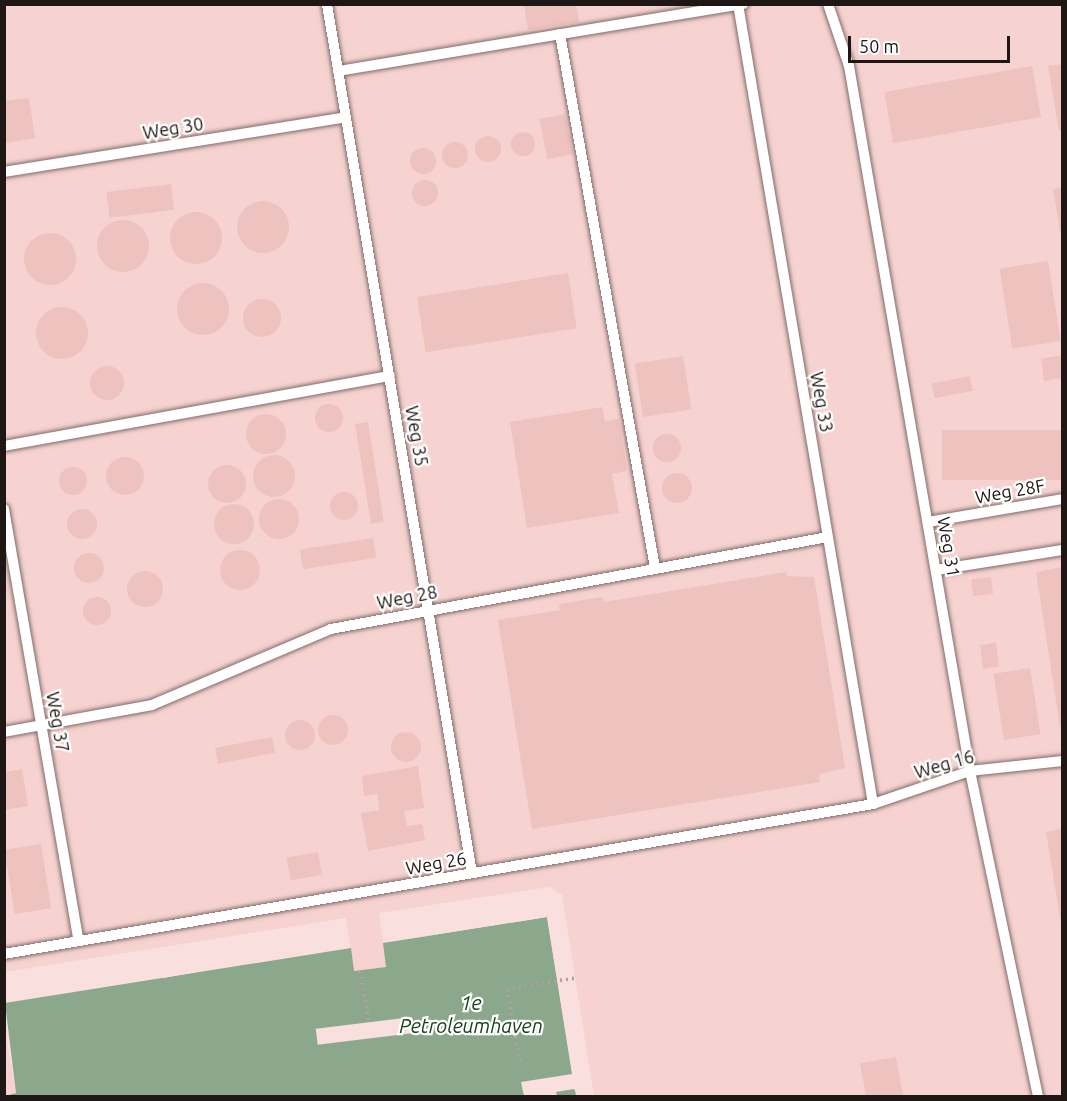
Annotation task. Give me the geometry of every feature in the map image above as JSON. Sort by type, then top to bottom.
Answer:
[{"type":"lane","name":"Weg 35","points":[[327,4],[430,609],[472,873]]},
{"type":"lane","name":"Weg 31","points":[[828,4],[849,66],[970,771],[1038,1096]]},
{"type":"lane","points":[[338,71],[740,5]]},
{"type":"lane","name":"Weg 33","points":[[740,5],[873,804]]},
{"type":"lane","points":[[560,34],[656,568]]},
{"type":"lane","name":"Weg 30","points":[[4,172],[346,117]]},
{"type":"lane","points":[[4,446],[390,376]]},
{"type":"lane","name":"Weg 28F","points":[[928,522],[1062,499]]},
{"type":"lane","name":"Weg 37","points":[[4,509],[9,562],[42,726],[79,941]]},
{"type":"lane","name":"Weg 28","points":[[4,732],[152,705],[331,629],[828,537]]},
{"type":"lane","points":[[936,570],[1062,550]]},
{"type":"lane","name":"Weg 16","points":[[873,804],[970,771],[1062,761]]},
{"type":"lane","name":"Weg 26","points":[[4,954],[873,804]]},
{"type":"path","points":[[360,970],[369,1023]]},
{"type":"path","points":[[520,1062],[507,989],[575,978]]},
{"type":"shaded area","points":[[5,5],[1062,5],[1062,1096],[594,1096],[562,895],[549,887],[379,913],[387,967],[354,971],[346,918],[5,972]]},
{"type":"shaded area","points":[[4,1024],[16,1094],[5,1096],[4,1096]]},
{"type":"water","name":"1e Petroleumhaven","points":[[547,917],[576,1096],[5,1096],[16,1093],[5,1003],[351,948],[354,971],[386,967],[383,943]]},
{"type":"pier","points":[[549,915],[579,1096],[574,1089],[556,1092],[557,1096],[524,1096],[521,1082],[572,1074],[547,917],[383,943]]},
{"type":"pier","points":[[350,945],[163,978],[162,975],[163,975]]},
{"type":"pier","points":[[412,1017],[414,1033],[318,1045],[316,1029]]},
{"type":"building","points":[[524,4],[576,4],[579,22],[528,30]]},
{"type":"building","points":[[1062,64],[1062,130],[1059,131],[1048,66]]},
{"type":"building","points":[[1032,66],[1041,117],[893,143],[884,92]]},
{"type":"building","points":[[29,98],[35,138],[4,143],[4,101]]},
{"type":"building","points":[[565,114],[573,154],[547,159],[539,119]]},
{"type":"building","points":[[523,132],[532,135],[535,144],[532,153],[523,156],[514,153],[511,144],[514,135]]},
{"type":"building","points":[[488,136],[497,140],[501,149],[497,158],[488,162],[479,158],[475,149],[479,140]]},
{"type":"building","points":[[455,142],[464,146],[468,155],[464,164],[455,168],[446,164],[442,155],[446,146]]},
{"type":"building","points":[[423,148],[432,152],[436,161],[432,170],[423,174],[414,170],[410,161],[414,152]]},
{"type":"building","points":[[425,180],[434,184],[438,193],[434,202],[425,206],[416,202],[412,193],[416,184]]},
{"type":"building","points":[[171,184],[174,210],[110,218],[106,192]]},
{"type":"building","points":[[1062,188],[1062,231],[1060,232],[1053,189]]},
{"type":"building","points":[[263,201],[273,203],[281,209],[287,217],[289,227],[287,237],[281,245],[273,251],[263,253],[253,251],[245,245],[239,237],[237,227],[239,217],[245,209],[253,203]]},
{"type":"building","points":[[196,212],[206,214],[214,220],[220,228],[222,238],[220,248],[214,256],[206,262],[196,264],[186,262],[178,256],[172,248],[170,238],[172,228],[178,220],[186,214]]},
{"type":"building","points":[[123,220],[133,222],[141,228],[147,236],[149,246],[147,256],[141,264],[133,270],[123,272],[113,270],[105,264],[99,256],[97,246],[99,236],[105,228],[113,222]]},
{"type":"building","points":[[50,233],[60,235],[68,241],[74,249],[76,259],[74,269],[68,277],[60,283],[50,285],[40,283],[32,277],[26,269],[24,259],[26,249],[32,241],[40,235]]},
{"type":"building","points":[[1048,261],[1061,341],[1012,349],[1000,269]]},
{"type":"building","points":[[568,273],[577,328],[426,352],[417,297]]},
{"type":"building","points":[[203,283],[213,285],[221,291],[227,299],[229,309],[227,319],[221,327],[213,333],[203,335],[193,333],[185,327],[179,319],[177,309],[179,299],[185,291],[193,285]]},
{"type":"building","points":[[262,299],[275,305],[281,318],[275,331],[262,337],[249,331],[243,318],[249,305]]},
{"type":"building","points":[[62,307],[72,309],[80,315],[86,323],[88,333],[86,343],[80,351],[72,357],[62,359],[52,357],[44,351],[38,343],[36,333],[38,323],[44,315],[52,309]]},
{"type":"building","points":[[1062,355],[1062,378],[1044,381],[1041,359]]},
{"type":"building","points":[[683,356],[691,409],[643,417],[635,364]]},
{"type":"building","points":[[107,366],[119,371],[124,383],[119,395],[107,400],[95,395],[90,383],[95,371]]},
{"type":"building","points":[[970,376],[973,391],[935,398],[932,383]]},
{"type":"building","points":[[329,404],[339,408],[343,418],[339,428],[329,432],[319,428],[315,418],[319,408]]},
{"type":"building","points":[[602,407],[605,421],[619,419],[627,471],[612,474],[619,513],[527,528],[510,422]]},
{"type":"building","points":[[266,414],[274,415],[280,420],[285,426],[285,442],[280,448],[274,453],[266,454],[258,453],[252,448],[247,442],[246,434],[247,426],[252,420],[258,415]]},
{"type":"building","points":[[368,422],[384,522],[371,524],[355,424]]},
{"type":"building","points":[[942,430],[1062,430],[1062,480],[942,480]]},
{"type":"building","points":[[667,434],[677,438],[681,448],[677,458],[667,462],[657,458],[653,448],[657,438]]},
{"type":"building","points":[[274,455],[289,461],[295,476],[289,491],[274,497],[259,491],[253,476],[259,461]]},
{"type":"building","points":[[125,457],[139,462],[144,476],[139,490],[125,495],[111,490],[106,476],[111,462]]},
{"type":"building","points":[[227,465],[240,471],[246,484],[240,497],[227,503],[214,497],[208,484],[214,471]]},
{"type":"building","points":[[73,467],[83,471],[87,481],[83,491],[73,495],[63,491],[59,481],[63,471]]},
{"type":"building","points":[[677,473],[683,474],[691,482],[691,494],[683,502],[677,503],[671,502],[663,494],[662,488],[663,482],[671,474]]},
{"type":"building","points":[[344,492],[354,496],[358,506],[354,516],[344,520],[334,516],[330,506],[334,496]]},
{"type":"building","points":[[279,499],[287,500],[293,505],[298,511],[298,527],[293,533],[287,538],[279,539],[271,538],[265,533],[260,527],[259,519],[260,511],[265,505],[271,500]]},
{"type":"building","points":[[234,504],[242,505],[248,510],[253,516],[253,532],[248,538],[242,543],[234,544],[226,543],[220,538],[215,532],[214,524],[215,516],[220,510],[226,505]]},
{"type":"building","points":[[82,509],[88,510],[96,518],[96,530],[88,538],[82,539],[76,538],[68,530],[67,524],[68,518],[76,510]]},
{"type":"building","points":[[373,538],[376,558],[303,569],[300,550]]},
{"type":"building","points":[[240,550],[254,556],[260,570],[254,584],[240,590],[226,584],[220,570],[226,556]]},
{"type":"building","points":[[89,553],[95,554],[103,562],[103,574],[95,582],[89,583],[83,582],[75,574],[74,568],[75,562],[83,554]]},
{"type":"building","points":[[1062,567],[1062,733],[1061,733],[1036,572]]},
{"type":"building","points":[[145,571],[158,576],[163,589],[158,602],[145,607],[132,602],[127,589],[132,576]]},
{"type":"building","points":[[786,572],[787,576],[814,577],[845,768],[819,774],[820,782],[532,829],[498,620],[560,610],[559,604],[602,597],[604,602]]},
{"type":"building","points":[[991,577],[993,594],[973,596],[971,579]]},
{"type":"building","points":[[97,597],[107,601],[111,611],[107,621],[97,625],[87,621],[83,611],[87,601]]},
{"type":"building","points":[[996,643],[999,667],[983,669],[980,645]]},
{"type":"building","points":[[1030,668],[1040,734],[1004,740],[993,674]]},
{"type":"building","points":[[333,715],[344,719],[348,730],[344,741],[333,745],[322,741],[318,730],[322,719]]},
{"type":"building","points":[[300,720],[311,724],[315,735],[311,746],[300,750],[289,746],[285,735],[289,724]]},
{"type":"building","points":[[406,732],[417,736],[421,747],[417,758],[406,762],[395,758],[391,747],[395,736]]},
{"type":"building","points":[[272,737],[275,753],[218,764],[215,748]]},
{"type":"building","points":[[418,766],[424,808],[404,811],[407,826],[422,824],[425,840],[368,851],[361,813],[379,810],[378,794],[364,796],[362,776]]},
{"type":"building","points":[[22,769],[28,806],[4,810],[4,772]]},
{"type":"building","points":[[1062,829],[1062,924],[1061,924],[1046,832]]},
{"type":"building","points":[[41,844],[51,908],[15,914],[4,850]]},
{"type":"building","points":[[318,852],[322,875],[290,880],[286,858]]},
{"type":"building","points":[[896,1057],[903,1096],[866,1096],[860,1063]]}]
